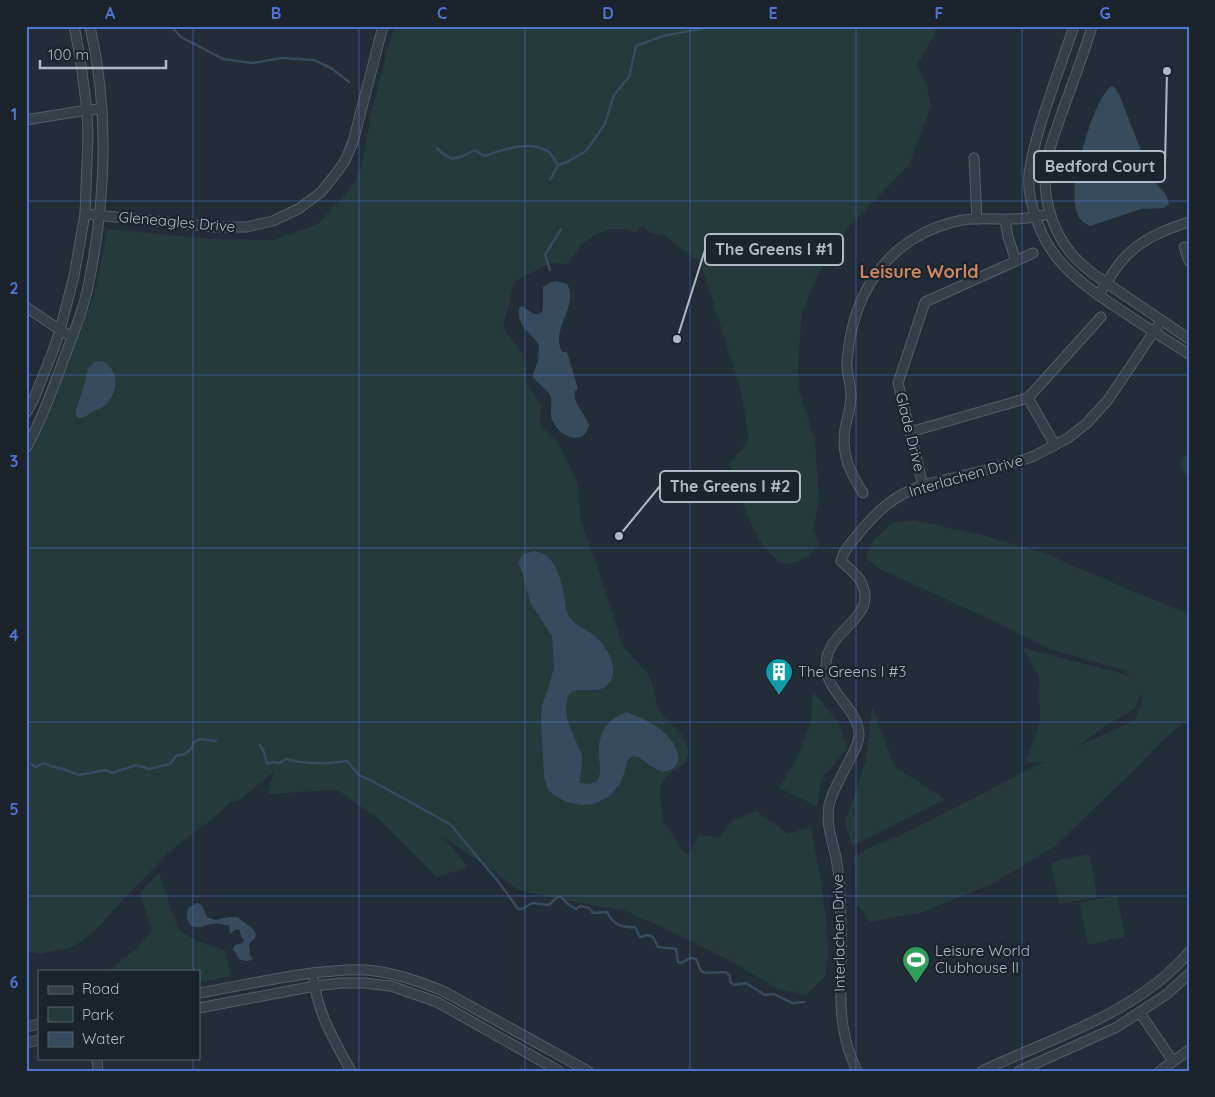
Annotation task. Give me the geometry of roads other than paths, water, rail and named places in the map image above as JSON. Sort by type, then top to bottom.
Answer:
[{"type":"street","points":[[26,413],[33,401],[60,330],[74,276],[85,214],[87,110],[74,26]]},
{"type":"street","points":[[26,448],[46,406],[72,337],[89,283],[99,216],[104,142],[96,52],[90,26]]},
{"type":"street","name":"Gleneagles Drive","points":[[85,214],[215,227],[246,227],[272,222],[300,208],[321,192],[345,161],[354,142],[383,26]]},
{"type":"street","points":[[1074,26],[1045,110],[1030,166],[1030,200],[1035,217],[1045,242],[1058,260],[1081,283],[1189,354]]},
{"type":"street","points":[[1092,26],[1052,142],[1046,165],[1045,182],[1050,214],[1054,226],[1069,251],[1085,267],[1189,339]]},
{"type":"street","points":[[26,120],[102,109]]},
{"type":"street","points":[[974,158],[977,218]]},
{"type":"street","points":[[863,494],[848,468],[844,449],[845,431],[851,406],[847,361],[852,328],[858,308],[875,275],[884,263],[901,247],[934,227],[977,218],[1005,219],[1050,214]]},
{"type":"street","points":[[1005,219],[1008,237],[1016,261]]},
{"type":"street","points":[[1098,295],[1129,253],[1148,238],[1189,222]]},
{"type":"street","points":[[1184,247],[1189,261]]},
{"type":"street","name":"Glade Drive","points":[[923,486],[898,383],[925,302],[1033,253]]},
{"type":"street","points":[[26,307],[72,337]]},
{"type":"street","points":[[910,432],[1028,398],[1101,316]]},
{"type":"street","name":"Interlachen Drive","points":[[857,1071],[846,1042],[841,1014],[840,894],[838,865],[829,834],[828,819],[831,797],[856,747],[859,734],[853,717],[829,680],[826,667],[829,648],[840,633],[859,615],[865,601],[860,581],[841,561],[843,554],[865,525],[882,508],[903,494],[923,486],[1011,464],[1034,456],[1068,438],[1087,423],[1108,400],[1161,321]]},
{"type":"street","points":[[1028,398],[1055,445]]},
{"type":"street","points":[[982,1071],[994,1069],[1109,1014],[1158,982],[1189,952]]},
{"type":"street","points":[[200,994],[282,977],[340,970],[364,970],[394,974],[425,983],[443,991],[588,1071]]},
{"type":"street","points":[[313,973],[318,1001],[328,1028],[351,1071]]},
{"type":"street","points":[[1019,1071],[1118,1027],[1166,994],[1189,974]]},
{"type":"street","points":[[200,1008],[315,986],[341,983],[391,986],[437,1002],[559,1071]]},
{"type":"street","points":[[1140,1013],[1173,1061]]},
{"type":"street","points":[[1160,1071],[1189,1050]]},
{"type":"water","points":[[1112,86],[1119,94],[1152,179],[1163,191],[1169,204],[1164,208],[1141,209],[1090,226],[1082,221],[1077,213],[1075,206],[1075,182],[1088,130],[1099,102]]},
{"type":"water","points":[[556,281],[567,284],[570,292],[570,300],[562,325],[559,343],[562,352],[567,352],[578,389],[575,391],[577,405],[589,425],[586,432],[577,438],[561,432],[553,422],[550,394],[533,378],[538,361],[539,345],[522,325],[519,315],[519,308],[521,306],[534,314],[542,312],[543,287]]},
{"type":"water","points":[[103,361],[112,369],[114,374],[115,385],[112,396],[103,406],[84,417],[78,418],[76,410],[88,369],[94,362]]},
{"type":"water","points":[[535,551],[546,555],[556,568],[562,585],[568,616],[602,643],[611,659],[612,679],[603,688],[598,690],[576,690],[568,698],[566,706],[567,717],[582,755],[579,783],[589,784],[597,781],[600,770],[599,746],[602,733],[614,718],[627,712],[650,722],[662,731],[672,742],[678,754],[676,766],[671,770],[662,772],[639,757],[633,756],[627,761],[620,784],[610,796],[594,804],[581,805],[567,802],[555,796],[548,790],[544,776],[541,722],[542,705],[554,668],[552,636],[531,604],[518,562],[523,554]]},
{"type":"water","points":[[197,903],[202,905],[207,917],[215,920],[238,917],[252,928],[256,934],[249,944],[250,955],[253,959],[246,961],[239,959],[233,949],[235,945],[243,943],[244,940],[239,929],[230,934],[229,925],[215,924],[197,927],[190,925],[187,919],[188,908]]},
{"type":"waterway","points":[[171,26],[181,37],[223,59],[252,63],[282,58],[314,60],[331,68],[349,82]]},
{"type":"waterway","points":[[437,148],[452,159],[475,150],[484,156],[516,147],[534,146],[549,152],[558,165],[567,162],[586,151],[605,124],[614,95],[629,77],[636,46],[663,36],[716,26]]},
{"type":"waterway","points":[[550,180],[558,165]]},
{"type":"waterway","points":[[550,270],[545,255],[561,229]]},
{"type":"waterway","points":[[32,764],[35,767],[44,763],[79,775],[106,770],[112,773],[136,765],[149,769],[170,764],[176,756],[185,754],[191,749],[194,742],[200,739],[216,741]]},
{"type":"waterway","points":[[260,745],[267,764],[272,762],[279,763],[286,759],[316,763],[347,761],[359,775],[450,824],[501,885],[518,909],[522,909],[532,903],[549,905],[560,896],[576,909],[580,906],[589,908],[593,913],[607,912],[612,920],[618,924],[626,927],[635,927],[640,937],[648,935],[653,937],[658,947],[676,949],[678,962],[681,963],[690,958],[696,959],[701,971],[706,973],[726,972],[730,976],[730,982],[734,985],[746,983],[765,995],[774,994],[792,1003],[804,1002]]},
{"type":"place","name":"Bedford Court","points":[[1167,71]]},
{"type":"place","name":"The Greens I #1","points":[[677,339]]},
{"type":"place","name":"The Greens I #2","points":[[619,536]]},
{"type":"place","name":"The Greens I #3","points":[[779,696]]},
{"type":"place","name":"Leisure World Clubhouse II","points":[[916,984]]},
{"type":"district","name":"Leisure World","points":[[919,272]]}]
